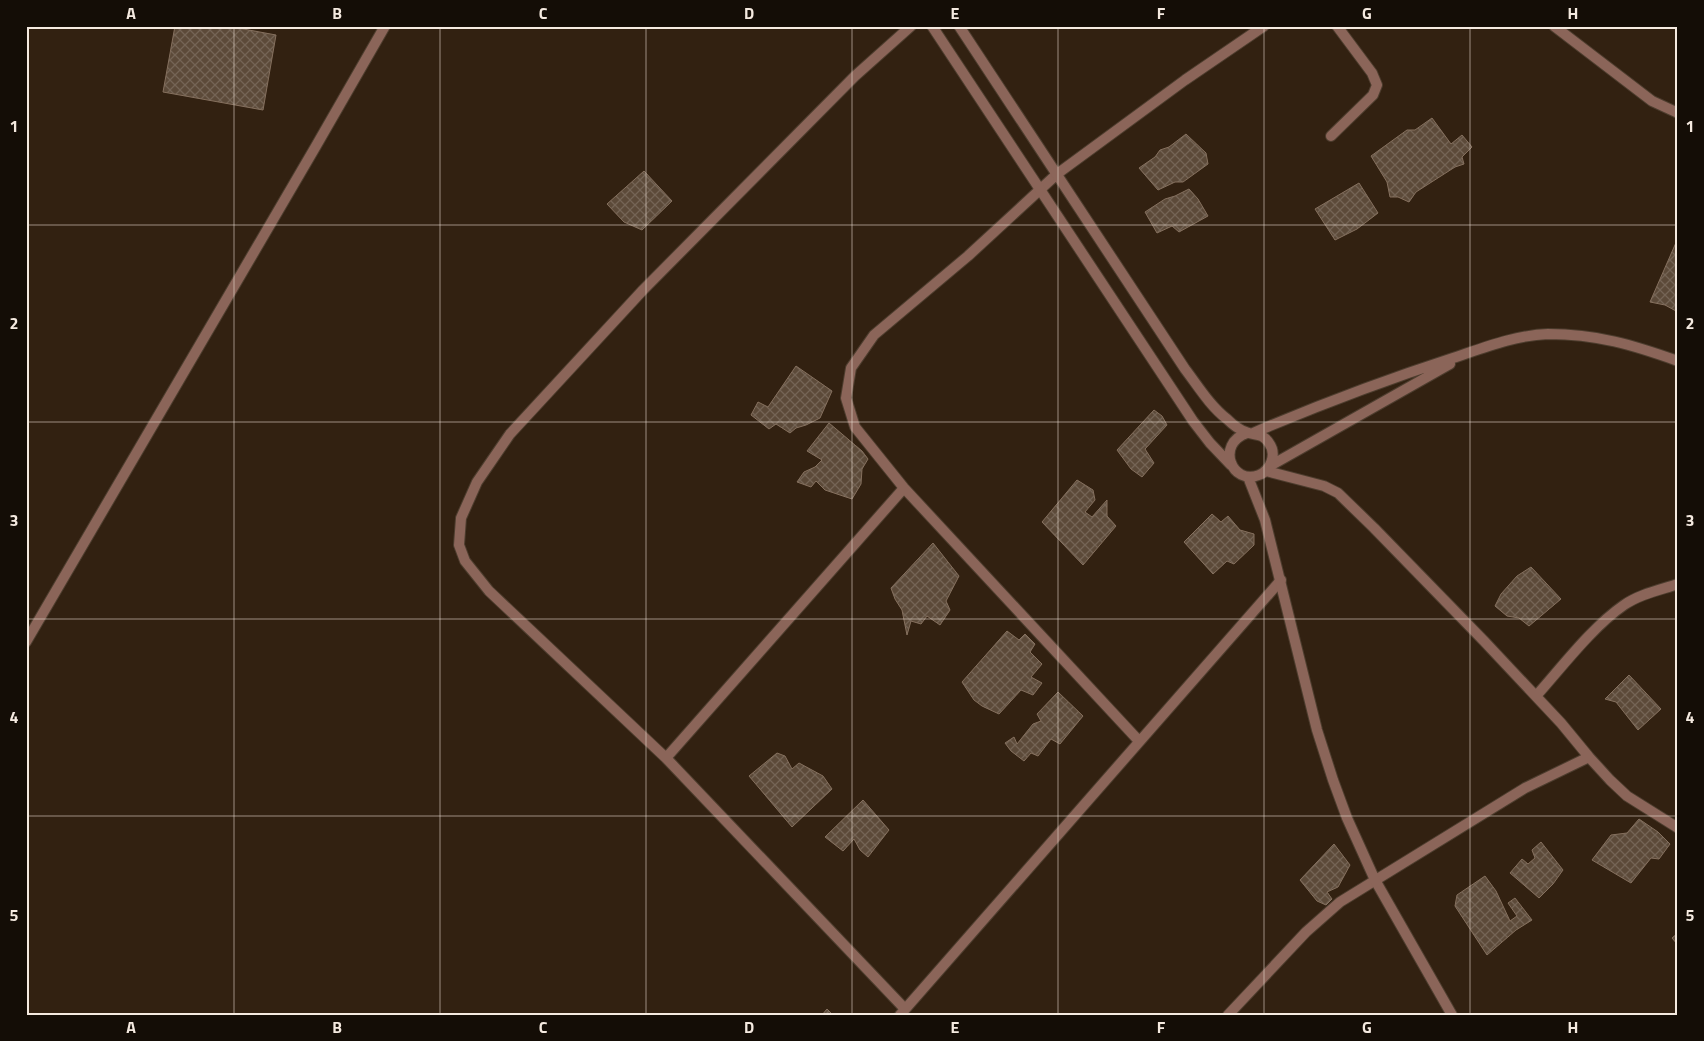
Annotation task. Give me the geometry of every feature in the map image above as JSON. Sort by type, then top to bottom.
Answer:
[{"type":"street","points":[[26,642],[385,26]]},
{"type":"street","points":[[911,26],[849,83],[643,290],[517,427],[477,482],[461,518],[459,545],[464,561],[489,591],[666,758],[902,1012],[1281,580]]},
{"type":"street","points":[[932,26],[1193,421],[1237,472],[1248,477],[1260,474],[1470,352]]},
{"type":"street","points":[[958,26],[1208,401],[1226,419],[1250,433],[1265,438],[1272,448],[1273,454],[1268,469]]},
{"type":"street","points":[[1139,741],[904,488],[855,427],[846,398],[851,368],[874,335],[968,256],[1057,174],[1185,80],[1264,26]]},
{"type":"street","points":[[1332,136],[1373,95],[1377,85],[1372,73],[1337,26]]},
{"type":"street","points":[[1554,26],[1652,101],[1678,113]]},
{"type":"street","points":[[1232,467],[1230,449],[1236,438],[1309,409],[1507,340],[1546,334],[1590,336],[1636,347],[1678,361]]},
{"type":"street","points":[[1268,469],[1324,486],[1338,494],[1450,605],[1627,796],[1678,828]]},
{"type":"street","points":[[1248,477],[1265,520],[1323,747],[1347,818],[1374,880],[1452,1015]]},
{"type":"street","points":[[666,758],[904,488]]},
{"type":"street","points":[[1536,696],[1600,625],[1624,605],[1644,595],[1678,584]]},
{"type":"street","points":[[1228,1015],[1306,932],[1340,902],[1525,788],[1589,757]]},
{"type":"building","points":[[175,26],[227,26],[276,35],[263,110],[163,92]]},
{"type":"building","points":[[1432,118],[1451,144],[1462,135],[1472,147],[1462,157],[1464,164],[1455,167],[1416,192],[1409,202],[1398,197],[1390,197],[1387,182],[1371,156],[1407,130],[1415,130]]},
{"type":"building","points":[[1186,134],[1206,153],[1208,164],[1183,182],[1175,182],[1158,190],[1139,168],[1155,157],[1160,150],[1169,147]]},
{"type":"building","points":[[644,171],[672,201],[642,230],[624,222],[607,204]]},
{"type":"building","points":[[1359,183],[1378,213],[1357,229],[1335,240],[1315,209]]},
{"type":"building","points":[[1189,189],[1198,199],[1208,216],[1179,232],[1172,226],[1157,233],[1145,212],[1165,199]]},
{"type":"building","points":[[1678,238],[1678,318],[1676,311],[1665,305],[1650,302]]},
{"type":"building","points":[[796,366],[832,391],[820,418],[796,428],[790,433],[776,424],[769,429],[751,415],[758,402],[768,407]]},
{"type":"building","points":[[1154,410],[1162,416],[1167,425],[1145,449],[1154,463],[1142,477],[1131,469],[1117,450]]},
{"type":"building","points":[[829,423],[862,451],[868,459],[862,469],[861,484],[852,499],[825,490],[816,481],[811,487],[797,482],[804,472],[815,467],[822,460],[807,451]]},
{"type":"building","points":[[1077,480],[1093,490],[1095,500],[1085,512],[1092,517],[1107,500],[1107,516],[1116,526],[1083,565],[1042,522]]},
{"type":"building","points":[[1212,514],[1221,522],[1228,516],[1240,530],[1254,534],[1254,545],[1234,564],[1227,561],[1213,574],[1184,542]]},
{"type":"building","points":[[933,543],[959,576],[946,601],[950,610],[940,625],[927,616],[921,624],[911,621],[907,635],[902,610],[891,588]]},
{"type":"building","points":[[1531,567],[1561,599],[1529,626],[1519,618],[1507,616],[1495,606],[1501,594],[1517,576]]},
{"type":"building","points":[[1007,631],[1019,640],[1025,634],[1035,644],[1030,652],[1042,664],[1031,677],[1042,683],[1033,695],[1021,690],[999,714],[974,700],[962,682]]},
{"type":"building","points":[[1629,675],[1661,709],[1638,730],[1616,702],[1605,699]]},
{"type":"building","points":[[1058,692],[1083,716],[1060,744],[1051,739],[1038,756],[1031,753],[1024,761],[1011,751],[1005,743],[1014,737],[1017,744],[1033,724],[1041,721],[1037,714]]},
{"type":"building","points":[[777,753],[785,756],[792,769],[799,763],[823,776],[832,789],[792,827],[749,776]]},
{"type":"building","points":[[863,800],[889,830],[868,857],[860,850],[854,839],[843,851],[825,837]]},
{"type":"building","points":[[1639,819],[1658,832],[1670,844],[1659,859],[1651,858],[1631,883],[1592,860],[1611,835],[1627,833]]},
{"type":"building","points":[[1541,842],[1563,870],[1553,884],[1539,898],[1510,873],[1522,859],[1528,864],[1535,858],[1532,850]]},
{"type":"building","points":[[1334,844],[1350,865],[1338,887],[1327,892],[1332,899],[1326,905],[1317,901],[1300,880]]},
{"type":"building","points":[[1485,876],[1496,891],[1510,921],[1517,916],[1508,903],[1515,898],[1532,920],[1516,930],[1487,955],[1455,906],[1457,895]]},
{"type":"building","points":[[1678,933],[1678,945],[1672,938]]},
{"type":"building","points":[[827,1009],[833,1015],[822,1015]]}]
